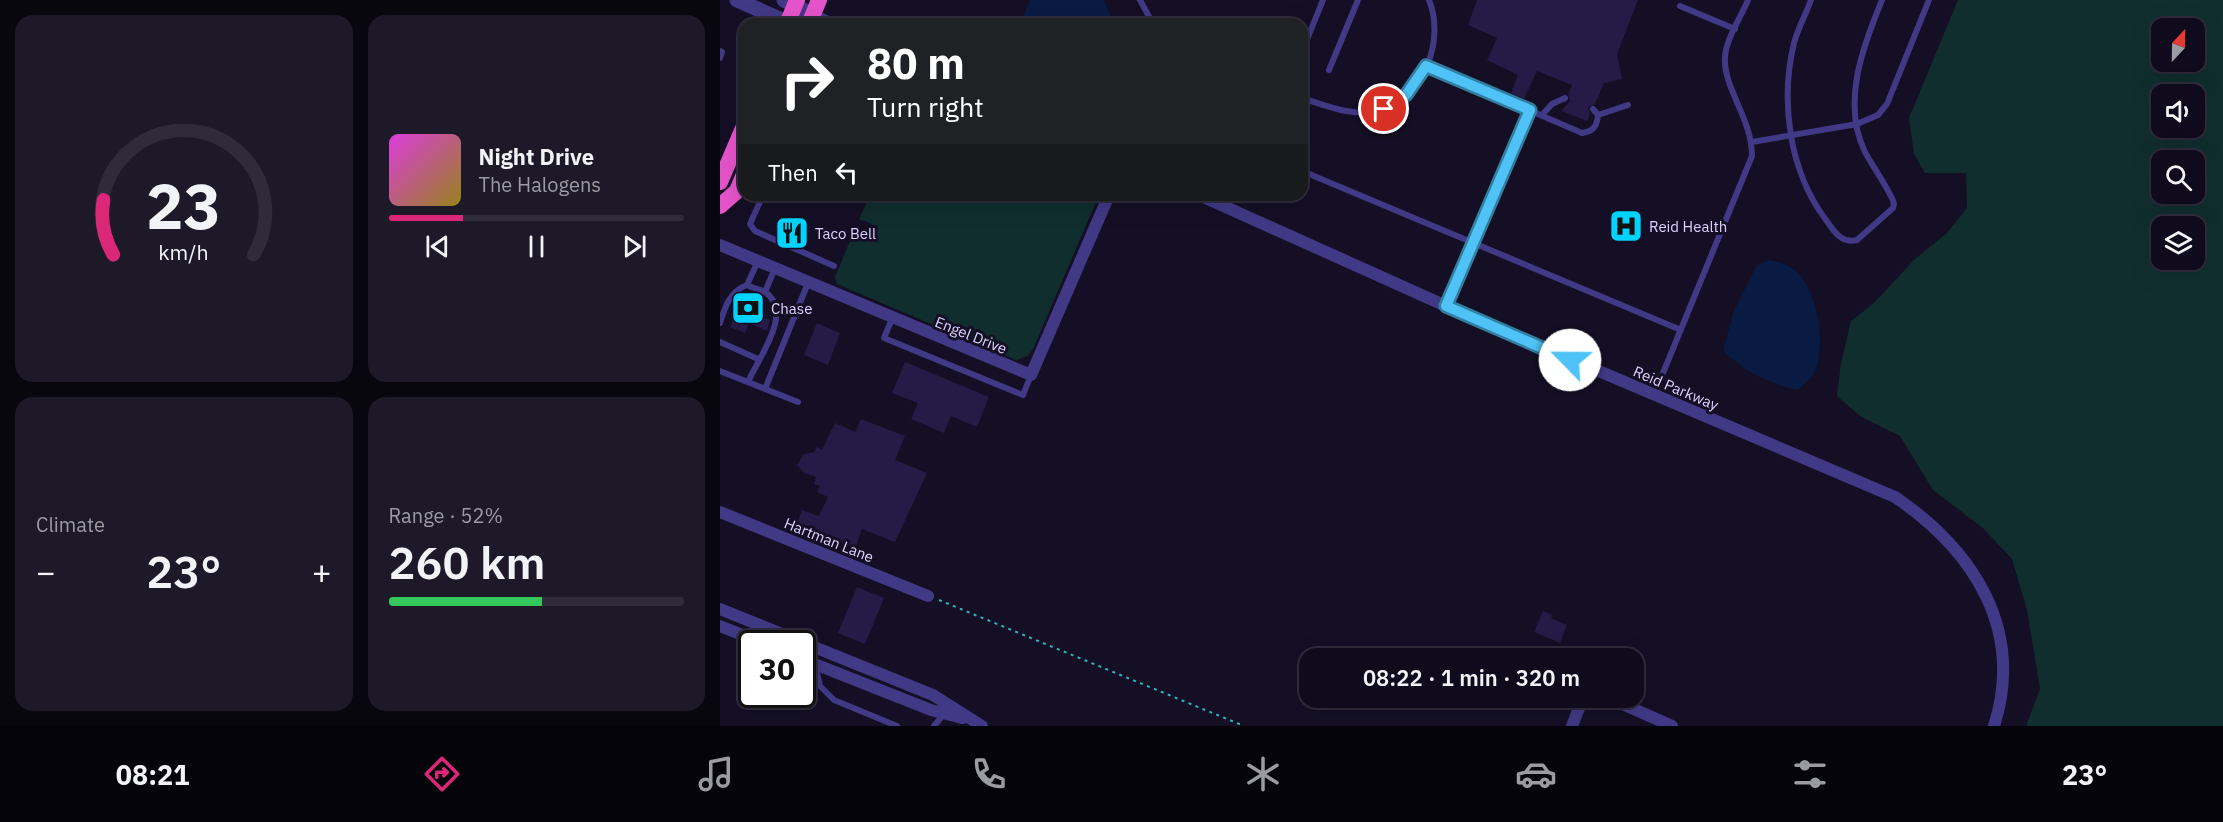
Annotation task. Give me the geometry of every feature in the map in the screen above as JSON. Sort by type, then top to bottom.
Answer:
[{"type":"highway","points":[[790,18],[792,2]]},
{"type":"highway","points":[[720,182],[738,140]]},
{"type":"highway","points":[[721,201],[738,189]]},
{"type":"street","points":[[737,0],[776,18]]},
{"type":"street","points":[[792,2],[813,13]]},
{"type":"street","points":[[1031,375],[1106,201]]},
{"type":"street","name":"Reid Parkway","points":[[1212,201],[1653,396],[1895,497],[1944,534],[1966,560],[1995,615],[2000,642],[2003,688],[1994,726]]},
{"type":"street","name":"Engel Drive","points":[[720,245],[892,319],[1031,375]]},
{"type":"street","name":"Hartman Lane","points":[[720,512],[928,596]]},
{"type":"street","points":[[720,609],[933,695],[979,724]]},
{"type":"street","points":[[720,626],[738,633]]},
{"type":"street","points":[[816,664],[944,714],[979,724]]},
{"type":"street","points":[[1572,726],[1579,708]]},
{"type":"street","points":[[1632,708],[1672,726]]},
{"type":"lane","points":[[1140,0],[1150,18]]},
{"type":"lane","points":[[1308,37],[1323,0]]},
{"type":"lane","points":[[1329,70],[1358,0]]},
{"type":"lane","points":[[1308,100],[1338,110],[1361,112],[1384,109],[1406,95],[1426,66],[1435,37],[1435,14],[1429,0]]},
{"type":"lane","points":[[1653,396],[1748,171],[1752,142],[1749,126],[1726,67],[1725,55],[1748,0]]},
{"type":"lane","points":[[1811,0],[1795,41],[1789,74],[1787,107],[1791,135],[1801,173],[1818,209],[1838,236],[1851,242],[1857,240],[1893,208],[1894,204],[1866,156],[1857,124],[1856,91],[1860,55],[1882,0]]},
{"type":"lane","points":[[1752,142],[1857,124],[1878,115],[1887,104],[1929,0]]},
{"type":"lane","points":[[1680,6],[1735,29]]},
{"type":"lane","points":[[720,51],[722,52],[720,58]]},
{"type":"lane","points":[[1426,66],[1582,133],[1591,131],[1597,124],[1596,112],[1628,105]]},
{"type":"lane","points":[[1542,115],[1552,104],[1565,98]]},
{"type":"lane","points":[[1446,306],[1530,110]]},
{"type":"lane","points":[[1308,174],[1681,330]]},
{"type":"lane","points":[[760,201],[750,224],[755,231],[834,266]]},
{"type":"lane","points":[[747,285],[758,260]]},
{"type":"lane","points":[[765,292],[776,268]]},
{"type":"lane","points":[[765,389],[808,283]]},
{"type":"lane","points":[[720,323],[731,297],[739,288],[747,285],[765,292],[775,310],[777,323],[748,382]]},
{"type":"lane","points":[[892,319],[884,338],[1023,395],[1031,375]]},
{"type":"lane","points":[[720,342],[758,359]]},
{"type":"lane","points":[[720,370],[798,402]]},
{"type":"lane","points":[[816,668],[820,686],[834,699],[897,726]]},
{"type":"lane","points":[[934,726],[944,714]]},
{"type":"path","points":[[928,596],[1244,726]]},
{"type":"green space","points":[[1958,0],[2223,0],[2223,726],[2026,726],[2040,689],[2027,610],[2012,559],[1984,529],[1933,490],[1900,436],[1860,416],[1837,396],[1841,363],[1851,321],[1874,303],[1915,259],[1947,233],[1967,208],[1966,173],[1925,173],[1914,154],[1909,118]]},
{"type":"green space","points":[[868,201],[1096,201],[1033,349],[1028,356],[1016,360],[837,284],[835,277],[853,234],[865,238],[872,224],[859,219]]},
{"type":"water","points":[[1030,0],[1104,0],[1112,18],[1022,18]]},
{"type":"water","points":[[1769,260],[1791,267],[1798,273],[1811,294],[1815,307],[1820,335],[1818,362],[1813,375],[1798,390],[1757,376],[1739,365],[1723,350],[1734,311],[1757,265]]},
{"type":"building","points":[[1477,0],[1638,0],[1617,54],[1622,79],[1604,83],[1595,104],[1588,107],[1590,114],[1587,121],[1561,111],[1570,101],[1568,94],[1572,85],[1537,71],[1524,99],[1511,93],[1518,75],[1487,60],[1497,38],[1468,25]]},
{"type":"building","name":"Taco Bell","points":[[781,219],[810,230],[803,246],[775,234]]},
{"type":"building","name":"Chase","points":[[744,293],[762,300],[756,315],[770,320],[767,331],[749,323],[745,333],[730,327]]},
{"type":"building","points":[[817,323],[840,333],[828,365],[804,355]]},
{"type":"building","points":[[905,362],[989,397],[977,427],[951,416],[944,433],[911,419],[918,403],[892,393]]},
{"type":"building","points":[[861,419],[905,436],[895,460],[927,473],[895,542],[862,529],[855,549],[797,523],[802,510],[819,516],[828,497],[817,492],[820,486],[814,484],[816,477],[804,473],[797,465],[804,454],[814,452],[817,447],[822,450],[835,423],[855,432]]},
{"type":"building","points":[[857,587],[884,598],[865,644],[838,633]]},
{"type":"building","points":[[1543,611],[1553,615],[1551,618],[1567,625],[1560,643],[1534,632]]},
{"type":"place","name":"Reid Health","points":[[1626,226]]},
{"type":"place","name":"Taco Bell","points":[[792,233]]},
{"type":"place","name":"Chase","points":[[748,308]]},
{"type":"route","points":[[1384,109],[1406,95],[1419,80],[1426,66],[1530,110],[1446,306],[1570,360]]}]
